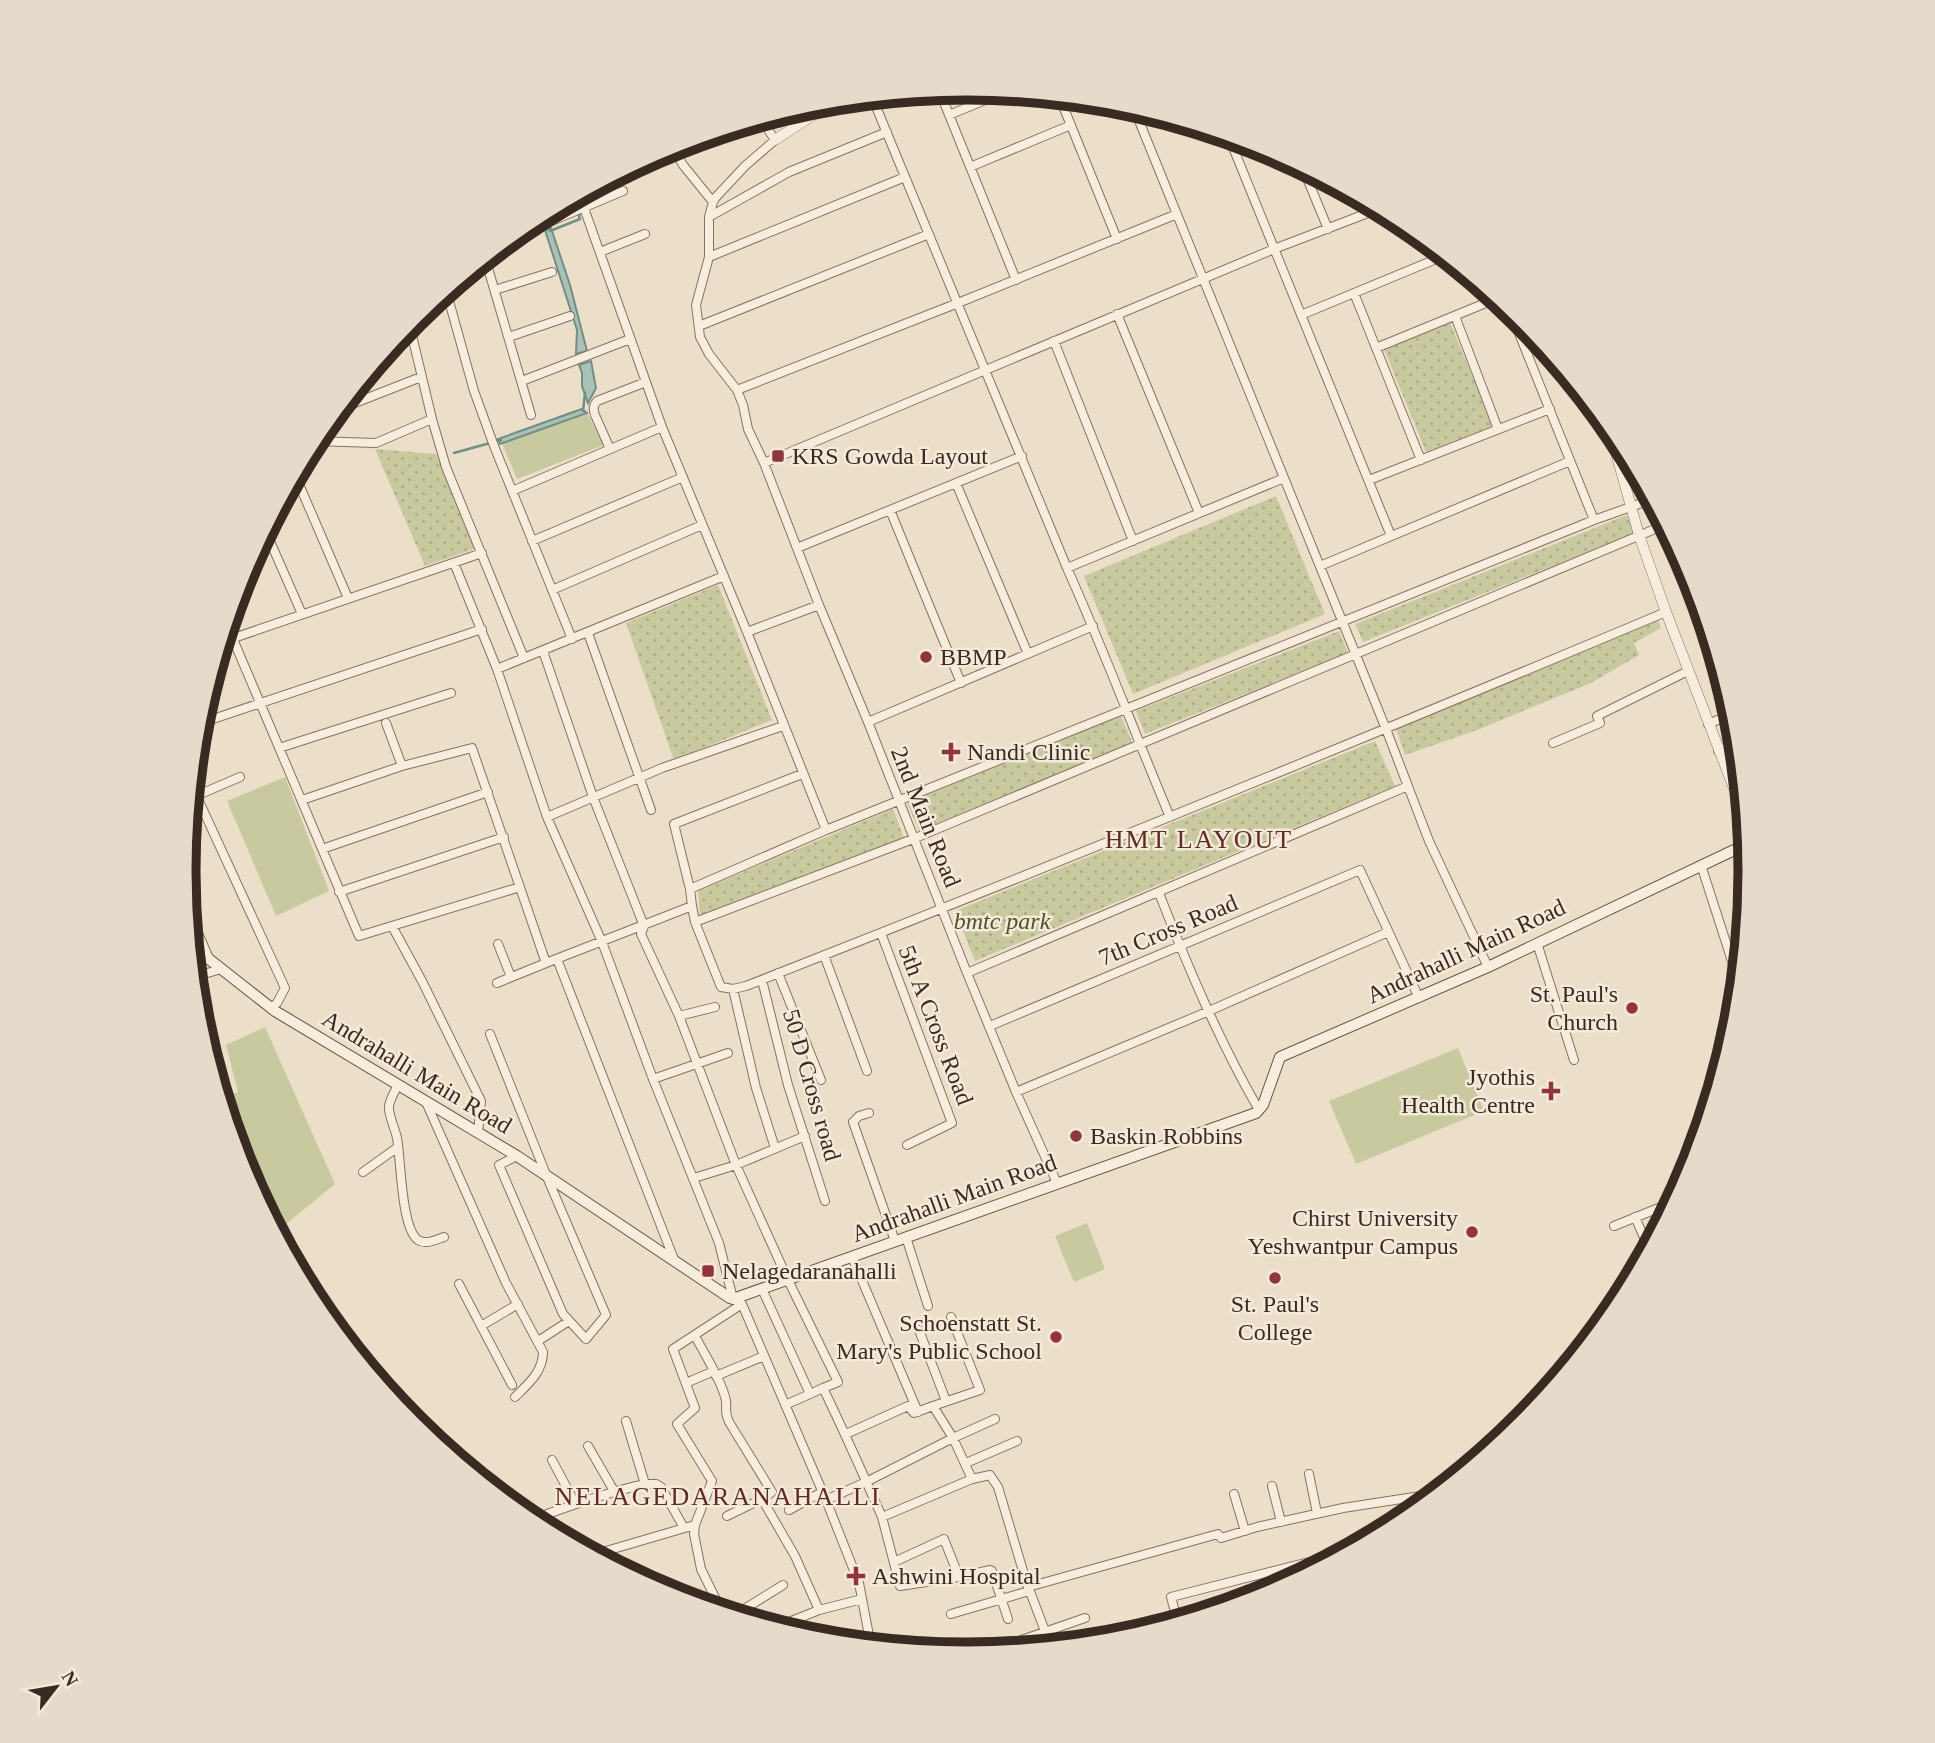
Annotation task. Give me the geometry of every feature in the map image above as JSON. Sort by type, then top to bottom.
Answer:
[{"type":"main road","name":"Andrahalli Main Road","points":[[200,952],[271,1008],[517,1156],[738,1301],[762,1289],[1259,1110],[1280,1057],[1488,967],[1739,848]]},
{"type":"street","points":[[943,100],[1016,280]]},
{"type":"street","points":[[949,114],[979,100]]},
{"type":"street","points":[[875,105],[1170,817]]},
{"type":"street","points":[[1063,105],[1117,239]]},
{"type":"street","points":[[803,118],[745,166],[713,202],[709,218],[709,257],[696,305],[699,337],[737,390],[1177,214]]},
{"type":"street","points":[[1139,120],[1387,729],[1429,841],[1488,967]]},
{"type":"street","points":[[970,167],[1070,125]]},
{"type":"street","points":[[766,127],[775,140]]},
{"type":"street","points":[[709,218],[789,172],[887,132]]},
{"type":"street","points":[[1233,147],[1391,536]]},
{"type":"street","points":[[678,156],[713,202]]},
{"type":"street","points":[[709,257],[905,177]]},
{"type":"street","points":[[1307,178],[1328,229]]},
{"type":"street","points":[[555,220],[623,191]]},
{"type":"street","points":[[582,203],[662,427],[826,830]]},
{"type":"street","points":[[764,463],[1274,249],[1369,213]]},
{"type":"street","points":[[600,251],[645,234]]},
{"type":"street","points":[[699,326],[929,234]]},
{"type":"street","points":[[1301,315],[1437,259]]},
{"type":"street","points":[[488,267],[531,415]]},
{"type":"street","points":[[495,290],[552,272]]},
{"type":"street","points":[[1354,293],[1422,460]]},
{"type":"street","points":[[449,301],[474,391],[494,446],[572,639]]},
{"type":"street","points":[[1376,348],[1488,302]]},
{"type":"street","points":[[1117,314],[1199,513]]},
{"type":"street","points":[[509,337],[570,316]]},
{"type":"street","points":[[1455,316],[1498,429]]},
{"type":"street","points":[[1519,332],[1594,520]]},
{"type":"street","points":[[412,337],[446,467],[524,659]]},
{"type":"street","points":[[522,381],[631,339]]},
{"type":"street","points":[[1054,341],[1133,541]]},
{"type":"street","points":[[354,403],[421,377]]},
{"type":"street","points":[[610,449],[595,415],[594,404],[646,382]]},
{"type":"street","name":"2nd Main Road","points":[[737,390],[748,429],[764,463],[967,973],[1057,1183]]},
{"type":"street","points":[[1369,480],[1550,409]]},
{"type":"street","points":[[327,441],[376,443],[432,419]]},
{"type":"street","points":[[512,491],[662,427]]},
{"type":"street","points":[[797,548],[1022,456]]},
{"type":"street","points":[[1617,456],[1639,535],[1666,612],[1718,751],[1734,780]]},
{"type":"street","points":[[1320,566],[1570,461]]},
{"type":"street","points":[[532,541],[683,477]]},
{"type":"street","points":[[1067,568],[1284,478]]},
{"type":"street","points":[[956,482],[1028,654]]},
{"type":"street","points":[[299,485],[348,598]]},
{"type":"street","points":[[690,889],[826,830],[1594,520],[1645,502]]},
{"type":"street","points":[[890,510],[961,682]]},
{"type":"street","points":[[552,590],[702,525]]},
{"type":"street","points":[[695,922],[913,839],[1659,527]]},
{"type":"street","points":[[270,541],[302,614]]},
{"type":"street","points":[[482,553],[233,638],[359,936],[520,887]]},
{"type":"street","points":[[454,563],[497,669],[547,817],[602,942],[719,1243],[738,1301],[824,1496],[859,1584],[869,1637]]},
{"type":"street","points":[[497,669],[724,576]]},
{"type":"street","points":[[747,632],[819,605]]},
{"type":"street","points":[[802,774],[674,824],[695,922],[721,986],[733,989],[762,979],[942,909],[1387,729],[1666,612]]},
{"type":"street","points":[[868,722],[1093,626]]},
{"type":"street","points":[[211,719],[482,629]]},
{"type":"street","points":[[588,633],[651,810]]},
{"type":"street","points":[[543,651],[593,797],[644,926],[641,934],[679,1016],[736,1165],[838,1382],[785,1405]]},
{"type":"street","points":[[1553,743],[1600,723],[1597,716],[1688,671]]},
{"type":"street","points":[[279,748],[451,693]]},
{"type":"street","points":[[1708,724],[1723,718]]},
{"type":"street","points":[[386,723],[402,766]]},
{"type":"street","points":[[547,817],[639,778],[783,726]]},
{"type":"street","points":[[1718,751],[1729,746]]},
{"type":"street","points":[[302,800],[402,766],[472,748],[546,963]]},
{"type":"street","points":[[200,795],[240,777]]},
{"type":"street","points":[[967,973],[1408,786]]},
{"type":"street","points":[[322,849],[488,792]]},
{"type":"street","points":[[199,800],[285,988],[271,1008]]},
{"type":"street","points":[[339,892],[504,837]]},
{"type":"street","points":[[1701,865],[1734,966]]},
{"type":"street","name":"7th Cross Road","points":[[990,1026],[1360,870],[1388,932]]},
{"type":"street","points":[[1158,893],[1209,1011],[1243,1083],[1259,1110]]},
{"type":"street","points":[[497,983],[692,906]]},
{"type":"street","points":[[392,926],[481,1101],[478,1133]]},
{"type":"street","points":[[1016,1092],[1388,932],[1419,998]]},
{"type":"street","points":[[198,933],[210,960]]},
{"type":"street","name":"5th A Cross Road","points":[[881,933],[952,1123],[907,1145]]},
{"type":"street","points":[[1537,943],[1574,1060]]},
{"type":"street","points":[[498,944],[511,977]]},
{"type":"street","points":[[824,955],[867,1071]]},
{"type":"street","points":[[557,959],[676,1262]]},
{"type":"street","points":[[202,974],[221,969]]},
{"type":"street","points":[[778,973],[821,1080]]},
{"type":"street","name":"50 D Cross road","points":[[762,979],[788,1084],[825,1201]]},
{"type":"street","points":[[733,989],[756,1088],[775,1148]]},
{"type":"street","points":[[679,1016],[715,1007]]},
{"type":"street","points":[[490,1034],[606,1315],[586,1339],[563,1314],[499,1166],[517,1156]]},
{"type":"street","points":[[653,1079],[727,1053]]},
{"type":"street","points":[[398,1085],[389,1108],[398,1147],[404,1205],[414,1237],[426,1243],[444,1237]]},
{"type":"street","points":[[426,1102],[471,1206],[543,1352],[540,1370],[515,1398]]},
{"type":"street","points":[[869,1113],[859,1116],[853,1122],[928,1306]]},
{"type":"street","points":[[694,1178],[736,1165],[805,1136]]},
{"type":"street","points":[[363,1172],[398,1147]]},
{"type":"street","points":[[1614,1226],[1663,1206]]},
{"type":"street","points":[[1635,1217],[1645,1240]]},
{"type":"street","points":[[852,1257],[918,1412]]},
{"type":"street","points":[[459,1284],[512,1385]]},
{"type":"street","points":[[762,1289],[810,1394]]},
{"type":"street","points":[[717,1601],[701,1569],[694,1534],[712,1481],[677,1424],[695,1408],[673,1349],[695,1336],[738,1301]]},
{"type":"street","points":[[481,1326],[518,1304]]},
{"type":"street","points":[[846,1434],[908,1406],[914,1413],[979,1390],[951,1317]]},
{"type":"street","points":[[538,1341],[569,1321]]},
{"type":"street","points":[[919,1330],[946,1401]]},
{"type":"street","points":[[695,1336],[715,1373],[726,1402],[724,1411],[729,1422],[772,1492],[727,1516]]},
{"type":"street","points":[[686,1383],[764,1356]]},
{"type":"street","points":[[823,1388],[882,1517],[900,1586],[990,1570],[1008,1619]]},
{"type":"street","points":[[933,1406],[953,1438],[972,1479]]},
{"type":"street","points":[[789,1510],[866,1482],[995,1419]]},
{"type":"street","points":[[626,1421],[645,1484]]},
{"type":"street","points":[[966,1463],[1017,1441]]},
{"type":"street","points":[[588,1446],[614,1491]]},
{"type":"street","points":[[552,1460],[575,1503]]},
{"type":"street","points":[[1309,1474],[1317,1513]]},
{"type":"street","points":[[882,1517],[972,1479],[990,1475],[998,1486],[1028,1589],[1048,1639]]},
{"type":"street","points":[[543,1516],[614,1491],[656,1484],[665,1493],[684,1528]]},
{"type":"street","points":[[1272,1486],[1281,1522]]},
{"type":"street","points":[[1234,1494],[1245,1531]]},
{"type":"street","points":[[951,1614],[1218,1534],[1221,1538],[1317,1513],[1420,1496]]},
{"type":"street","points":[[762,1499],[795,1556],[819,1610]]},
{"type":"street","points":[[606,1551],[695,1525]]},
{"type":"street","points":[[894,1562],[944,1539],[960,1577]]},
{"type":"street","points":[[1176,1614],[1171,1597],[1315,1560]]},
{"type":"street","points":[[743,1609],[783,1585]]},
{"type":"street","points":[[789,1622],[819,1610],[862,1599]]},
{"type":"street","points":[[1014,1642],[1085,1618]]},
{"type":"green space","points":[[1450,322],[1493,426],[1426,452],[1384,349]]},
{"type":"green space","points":[[587,413],[604,445],[517,479],[502,443]]},
{"type":"green space","points":[[375,449],[436,454],[477,548],[425,566]]},
{"type":"green space","points":[[1276,496],[1325,614],[1133,694],[1084,576]]},
{"type":"green space","points":[[1627,515],[1634,533],[1363,642],[1355,624]]},
{"type":"green space","points":[[718,585],[772,720],[674,760],[626,623]]},
{"type":"green space","points":[[1658,620],[1661,628],[1634,643],[1639,655],[1591,683],[1477,730],[1405,755],[1396,728]]},
{"type":"green space","points":[[1339,631],[1348,653],[1145,734],[1136,711]]},
{"type":"green space","points":[[1121,716],[1133,744],[919,831],[907,803]]},
{"type":"green space","name":"bmtc park","points":[[1375,741],[1395,786],[975,961],[955,911]]},
{"type":"green space","points":[[285,777],[329,891],[276,916],[227,801]]},
{"type":"green space","points":[[893,809],[904,838],[700,917],[698,891]]},
{"type":"green space","points":[[265,1027],[335,1184],[286,1224],[295,1250],[254,1167],[237,1120],[230,1096],[238,1092],[226,1045]]},
{"type":"green space","points":[[1458,1048],[1484,1111],[1356,1164],[1329,1101]]},
{"type":"green space","points":[[1087,1223],[1105,1269],[1074,1282],[1055,1236]]},
{"type":"shaded area","points":[[551,228],[570,285],[587,351],[576,354],[577,330],[545,230]]},
{"type":"shaded area","points":[[591,361],[596,388],[588,403],[579,365]]},
{"type":"shaded area","points":[[582,409],[587,413],[500,444],[498,439]]},
{"type":"waterway","points":[[550,231],[580,219],[576,207]]},
{"type":"waterway","points":[[583,411],[585,393]]},
{"type":"waterway","points":[[454,453],[501,440]]},
{"type":"place","name":"KRS Gowda Layout","points":[[778,456]]},
{"type":"place","name":"BBMP","points":[[926,657]]},
{"type":"place","name":"Nandi Clinic","points":[[951,752]]},
{"type":"place","name":"St. Paul's Church","points":[[1632,1008]]},
{"type":"place","name":"Jyothis Health Centre","points":[[1551,1091]]},
{"type":"place","name":"Baskin Robbins","points":[[1076,1136]]},
{"type":"place","name":"Chirst University Yeshwantpur Campus","points":[[1472,1232]]},
{"type":"place","name":"Nelagedaranahalli","points":[[708,1271]]},
{"type":"place","name":"St. Paul's College","points":[[1275,1278]]},
{"type":"place","name":"Schoenstatt St. Mary's Public School","points":[[1056,1337]]},
{"type":"place","name":"Ashwini Hospital","points":[[856,1576]]},
{"type":"district","name":"HMT LAYOUT","points":[[1199,839]]},
{"type":"district","name":"NELAGEDARANAHALLI","points":[[718,1496]]}]
